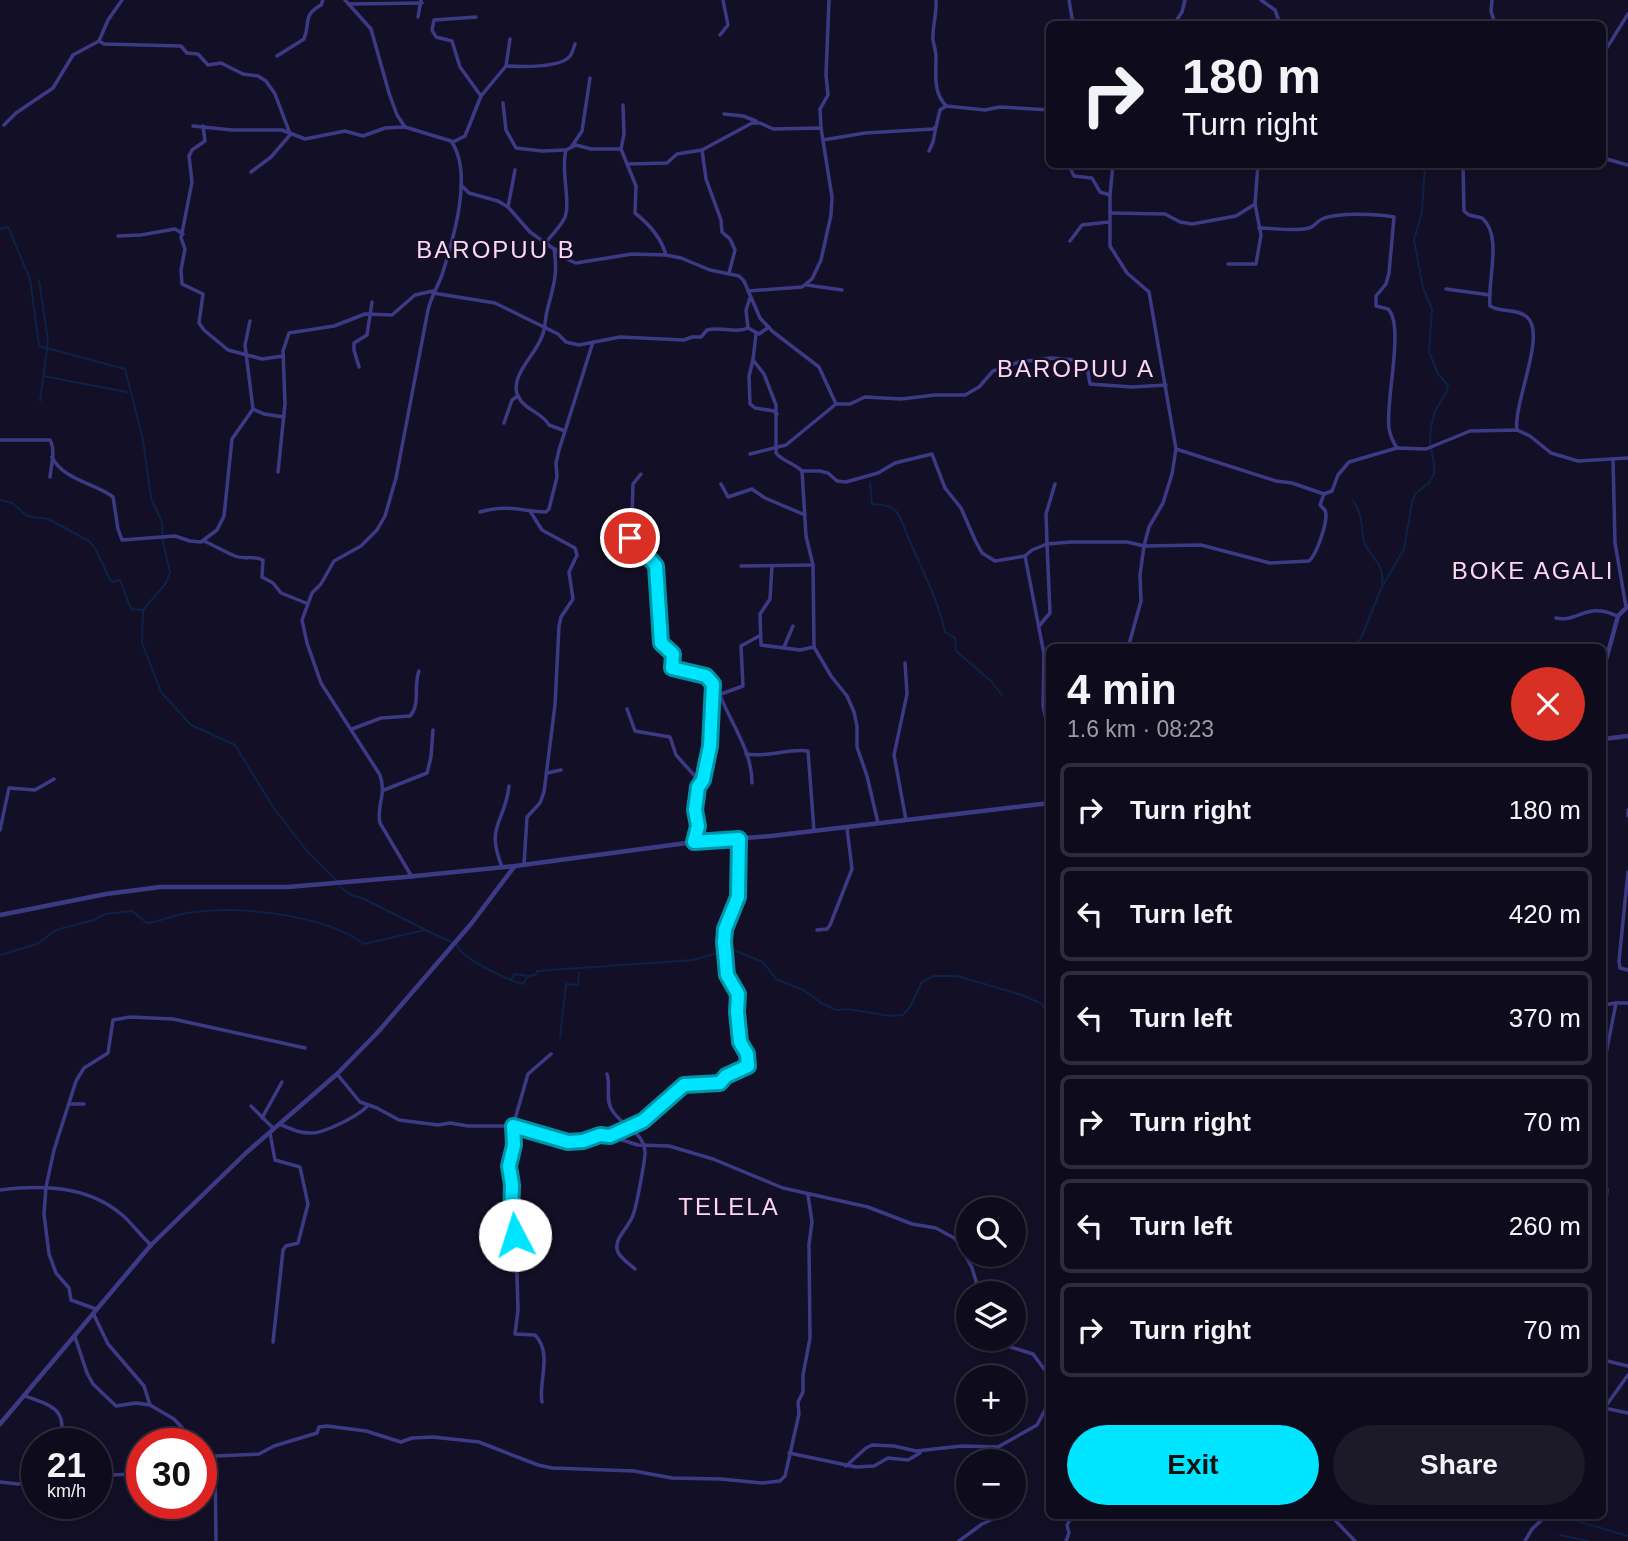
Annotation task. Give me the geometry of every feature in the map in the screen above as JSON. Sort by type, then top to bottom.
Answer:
[{"type":"street","points":[[4,125],[16,113],[53,88],[73,55],[99,41],[108,20],[122,0]]},
{"type":"street","points":[[277,56],[304,38],[307,17],[323,0]]},
{"type":"street","points":[[345,0],[371,29],[388,93],[405,127]]},
{"type":"street","points":[[720,35],[729,25],[723,0]]},
{"type":"street","points":[[807,285],[821,260],[831,215],[831,186],[824,156],[820,109],[828,95],[826,75],[829,0]]},
{"type":"street","points":[[936,0],[933,39],[935,79],[940,99],[946,106],[985,110],[1000,107],[1046,110]]},
{"type":"street","points":[[1069,0],[1072,21]]},
{"type":"street","points":[[1176,21],[1185,0]]},
{"type":"street","points":[[1261,0],[1275,9],[1279,21]]},
{"type":"street","points":[[1492,0],[1494,21]]},
{"type":"street","points":[[349,4],[422,1],[418,17]]},
{"type":"street","points":[[1606,49],[1628,14]]},
{"type":"street","points":[[476,17],[434,20],[432,30],[436,37],[452,41],[460,67],[481,96]]},
{"type":"street","points":[[453,144],[453,141],[465,136],[481,96],[506,66],[510,39]]},
{"type":"street","points":[[99,41],[104,44],[181,46],[187,53],[198,54],[208,65],[221,63],[243,74],[258,76],[266,81],[275,94],[289,133]]},
{"type":"street","points":[[506,66],[558,62],[571,55],[575,44]]},
{"type":"street","points":[[503,103],[506,130],[516,148],[566,150],[582,131],[590,78]]},
{"type":"street","points":[[623,105],[621,149],[636,186],[635,213],[653,229],[666,255]]},
{"type":"street","points":[[929,151],[938,113],[946,106]]},
{"type":"street","points":[[724,114],[743,116],[771,129],[821,128]]},
{"type":"street","points":[[627,164],[667,163],[683,151],[702,150],[746,125],[760,124]]},
{"type":"street","points":[[193,126],[289,133],[305,139],[345,131],[363,136],[385,128],[405,127],[439,136],[453,144],[459,158],[457,214],[442,272],[428,310],[396,478],[385,516],[377,530],[361,546],[334,561],[307,603],[302,624],[315,669],[327,694],[380,775],[384,790],[379,813],[380,823],[412,877]]},
{"type":"street","points":[[203,126],[205,141],[192,150],[189,156],[192,181],[181,240],[185,249],[181,270],[182,284],[203,294],[201,326],[228,349],[262,359],[283,356]]},
{"type":"street","points":[[823,140],[865,134],[926,131],[936,127]]},
{"type":"street","points":[[251,172],[271,157],[289,133]]},
{"type":"street","points":[[572,146],[621,149]]},
{"type":"street","points":[[546,242],[567,213],[564,169],[566,150]]},
{"type":"street","points":[[702,150],[706,178],[721,220],[722,232],[730,239],[735,250],[729,273]]},
{"type":"street","points":[[1606,159],[1628,165]]},
{"type":"street","points":[[1070,168],[1074,176],[1092,178],[1100,192],[1110,195]]},
{"type":"street","points":[[1113,168],[1110,246],[1127,273],[1149,292],[1176,449],[1168,490],[1149,527],[1144,546],[1140,601],[1129,644]]},
{"type":"street","points":[[1228,264],[1255,265],[1261,238],[1255,204],[1258,168]]},
{"type":"street","points":[[1463,168],[1464,211],[1482,218],[1491,229],[1490,306],[1524,315],[1529,319],[1535,334],[1517,412],[1517,430]]},
{"type":"street","points":[[508,207],[514,170]]},
{"type":"street","points":[[460,183],[469,193],[498,201],[508,207],[530,232],[564,258],[576,263],[632,254],[666,255],[710,270],[739,276],[760,318],[819,367],[836,404]]},
{"type":"street","points":[[1110,213],[1165,214],[1180,222],[1192,224],[1236,216],[1255,204]]},
{"type":"street","points":[[1259,228],[1308,228],[1323,218],[1333,216],[1394,217],[1388,279],[1377,294],[1375,302],[1377,306],[1388,309],[1394,318],[1388,425],[1397,448]]},
{"type":"street","points":[[1070,241],[1082,225],[1109,222]]},
{"type":"street","points":[[118,236],[175,229],[183,234]]},
{"type":"street","points":[[554,248],[556,279],[547,311],[546,329],[520,373],[516,388],[524,404],[545,418],[549,425],[565,431]]},
{"type":"street","points":[[748,291],[807,285],[842,290]]},
{"type":"street","points":[[1446,289],[1490,295]]},
{"type":"street","points":[[278,472],[285,404],[283,356],[289,332],[334,326],[369,314],[392,315],[399,312],[415,295],[433,292],[495,303],[558,334],[572,345],[620,337],[684,340],[701,337],[710,328],[743,331],[748,328]]},
{"type":"street","points":[[750,298],[746,310],[748,328],[756,334],[763,333],[769,327]]},
{"type":"street","points":[[359,367],[354,343],[367,335],[372,302]]},
{"type":"street","points":[[204,541],[217,530],[224,516],[232,439],[253,410],[246,356],[246,335],[250,321]]},
{"type":"street","points":[[756,334],[749,376],[750,404],[776,414]]},
{"type":"street","points":[[480,512],[509,507],[546,512],[549,509],[556,477],[556,463],[593,342]]},
{"type":"street","points":[[750,454],[786,445],[836,404],[850,404],[865,397],[901,399],[965,395],[979,387],[993,371],[1019,362],[1051,358],[1086,361],[1090,384],[1132,387],[1166,385]]},
{"type":"street","points":[[753,360],[764,374],[776,405],[776,448],[780,458],[795,464],[802,471],[804,515],[813,565],[814,647],[847,696],[854,712],[857,747],[878,823]]},
{"type":"street","points":[[505,423],[512,400],[518,396]]},
{"type":"street","points":[[253,410],[284,417]]},
{"type":"street","points":[[1176,449],[1324,494],[1332,491],[1338,475],[1349,462],[1397,448],[1426,449],[1470,431],[1517,430],[1559,457],[1587,462],[1628,458]]},
{"type":"street","points":[[0,440],[50,440],[50,477]]},
{"type":"street","points":[[802,471],[828,473],[837,481],[846,482],[852,478],[878,473],[895,463],[932,454],[945,488],[961,508],[982,552],[995,561],[1025,556],[1047,544],[1127,542],[1144,546],[1201,545],[1270,563],[1309,561],[1316,553],[1326,517],[1325,510],[1320,505],[1324,494]]},
{"type":"street","points":[[52,457],[69,474],[113,497],[122,540],[175,536],[190,541],[204,541],[236,557],[254,556],[263,560],[262,577],[273,583],[281,593],[307,603]]},
{"type":"street","points":[[1606,660],[1618,616],[1627,607],[1615,543],[1613,459]]},
{"type":"street","points":[[641,474],[633,484],[631,548],[638,554],[651,558],[656,566],[661,643],[673,654],[672,668],[706,676],[713,684],[709,758],[703,780],[698,787]]},
{"type":"street","points":[[721,484],[728,497],[752,489],[765,498],[804,515]]},
{"type":"street","points":[[1039,626],[1050,613],[1046,514],[1055,484]]},
{"type":"street","points":[[524,864],[527,817],[542,800],[547,773],[555,701],[559,626],[561,617],[571,605],[573,592],[569,572],[577,555],[575,548],[542,530],[530,511]]},
{"type":"street","points":[[1025,556],[1044,654],[1043,706],[1046,718]]},
{"type":"street","points":[[741,566],[813,565]]},
{"type":"street","points":[[772,566],[770,600],[760,614],[759,636],[762,647],[800,650],[814,647]]},
{"type":"street","points":[[1556,618],[1563,620],[1590,610],[1618,616]]},
{"type":"street","points":[[783,647],[793,626]]},
{"type":"street","points":[[714,693],[720,695],[744,684],[741,646],[759,636]]},
{"type":"street","points":[[905,663],[907,694],[894,755],[906,820]]},
{"type":"street","points":[[352,729],[381,718],[410,716],[414,711],[414,686],[419,671]]},
{"type":"street","points":[[720,695],[737,727],[752,772],[752,783]]},
{"type":"street","points":[[627,709],[637,733],[662,734],[673,740],[676,754],[694,775],[698,787],[695,810],[698,826],[694,842]]},
{"type":"street","points":[[384,790],[427,773],[433,730]]},
{"type":"street","points":[[1606,739],[1628,736]]},
{"type":"street","points":[[746,754],[766,756],[808,751],[814,831]]},
{"type":"street","points":[[547,773],[561,770]]},
{"type":"street","points":[[0,830],[9,788],[35,790],[54,779]]},
{"type":"street","points":[[502,867],[496,851],[495,835],[509,786]]},
{"type":"street","points":[[0,915],[106,894],[160,887],[288,887],[412,877],[694,842],[814,831],[1046,803]]},
{"type":"street","points":[[1628,810],[1628,816]]},
{"type":"street","points":[[817,930],[827,929],[830,925],[852,869],[848,827]]},
{"type":"street","points":[[610,1136],[643,1121],[684,1085],[720,1083],[726,1076],[748,1066],[747,1054],[740,1042],[738,994],[727,975],[724,942],[725,929],[738,897],[739,839]]},
{"type":"street","points":[[0,1424],[151,1245],[271,1130],[337,1074],[378,1032],[436,966],[514,866]]},
{"type":"street","points":[[1628,872],[1619,961],[1620,968],[1628,970]]},
{"type":"street","points":[[1606,1054],[1616,1003]]},
{"type":"street","points":[[1606,1005],[1628,1003]]},
{"type":"street","points":[[150,1405],[144,1386],[108,1344],[95,1311],[73,1302],[67,1284],[53,1269],[44,1214],[46,1187],[54,1150],[81,1070],[108,1053],[113,1020],[120,1018],[173,1019],[305,1048]]},
{"type":"street","points":[[542,1402],[540,1394],[545,1371],[540,1341],[534,1335],[515,1334],[518,1310],[516,1240],[511,1218],[512,1185],[509,1166],[514,1145],[513,1126],[528,1074],[551,1054]]},
{"type":"street","points":[[337,1074],[358,1100],[399,1121],[438,1125],[450,1122],[468,1126],[513,1126],[568,1142],[583,1141],[600,1135],[642,1145],[669,1146],[698,1154],[774,1185],[868,1207],[912,1224],[936,1228],[959,1244],[976,1281]]},
{"type":"street","points":[[607,1074],[610,1086],[609,1106],[618,1118],[636,1132],[646,1154],[632,1219],[617,1248],[619,1254],[635,1269]]},
{"type":"street","points":[[262,1118],[282,1082]]},
{"type":"street","points":[[69,1104],[84,1104]]},
{"type":"street","points":[[278,1124],[298,1132],[313,1133],[359,1114],[368,1105]]},
{"type":"street","points":[[251,1106],[271,1130],[274,1159],[300,1167],[307,1203],[298,1243],[286,1246],[283,1250],[273,1342]]},
{"type":"street","points":[[0,1190],[46,1187],[80,1191],[124,1216],[151,1245]]},
{"type":"street","points":[[1606,1189],[1606,1206]]},
{"type":"street","points":[[217,1457],[263,1452],[317,1433],[319,1427],[327,1426],[366,1431],[401,1442],[412,1438],[433,1437],[479,1442],[552,1468],[634,1471],[672,1478],[767,1483],[784,1479],[799,1414],[798,1402],[803,1392],[810,1338],[808,1279],[812,1222],[808,1195]]},
{"type":"street","points":[[75,1337],[93,1384],[116,1406],[150,1405],[174,1419],[182,1428]]},
{"type":"street","points":[[1023,1351],[1032,1354],[1046,1372]]},
{"type":"street","points":[[1606,1361],[1628,1366]]},
{"type":"street","points":[[1606,1405],[1628,1375]]},
{"type":"street","points":[[25,1395],[58,1412],[64,1428]]},
{"type":"street","points":[[846,1466],[872,1445],[923,1451],[962,1446],[998,1447],[1037,1425],[1046,1408]]},
{"type":"street","points":[[1606,1409],[1628,1413]]},
{"type":"street","points":[[789,1453],[846,1466],[866,1467],[888,1458],[908,1460],[923,1451]]},
{"type":"street","points":[[0,1482],[21,1484]]},
{"type":"street","points":[[216,1519],[216,1541]]},
{"type":"street","points":[[959,1541],[994,1519]]},
{"type":"street","points":[[1066,1541],[1069,1533],[1067,1525],[1070,1519]]},
{"type":"street","points":[[1334,1519],[1355,1541]]},
{"type":"street","points":[[1525,1541],[1543,1519]]},
{"type":"waterway","points":[[1382,587],[1404,549],[1416,493],[1429,483],[1434,474],[1431,427],[1435,411],[1448,385],[1438,374],[1429,352],[1432,309],[1423,288],[1414,240],[1422,212],[1425,168]]},
{"type":"waterway","points":[[0,229],[8,227],[30,279],[39,346],[125,369],[143,440],[151,498],[162,522],[163,542],[170,572],[166,583],[144,609]]},
{"type":"waterway","points":[[39,280],[48,341],[40,401]]},
{"type":"waterway","points":[[43,376],[127,392]]},
{"type":"waterway","points":[[870,482],[872,504],[889,506],[899,516],[935,598],[945,632],[955,638],[956,651],[991,681],[1002,695]]},
{"type":"waterway","points":[[0,500],[12,503],[27,516],[48,519],[89,541],[111,582],[120,580],[131,609],[143,610],[142,643],[161,692],[191,725],[235,745],[273,807],[307,851],[337,881]]},
{"type":"waterway","points":[[1353,501],[1360,514],[1365,544],[1382,572],[1382,584]]},
{"type":"waterway","points":[[1356,644],[1381,589]]},
{"type":"waterway","points":[[339,886],[351,895],[424,929]]},
{"type":"waterway","points":[[0,955],[37,944],[56,930],[94,920],[105,914],[132,911],[147,923],[214,910],[259,912],[328,926],[364,944],[425,930],[452,942]]},
{"type":"waterway","points":[[457,945],[475,962],[523,984],[528,976],[535,975],[537,971],[693,960],[731,949],[763,962],[776,979],[805,991],[836,1010],[903,1015],[922,982],[934,976],[957,976],[1022,995],[1042,1004],[1046,1012]]},
{"type":"waterway","points":[[560,1038],[566,984],[578,985],[579,973]]},
{"type":"waterway","points":[[511,979],[515,974],[527,976]]},
{"type":"waterway","points":[[1570,1519],[1628,1536]]},
{"type":"waterway","points":[[1560,1535],[1588,1541]]},
{"type":"district","name":"BAROPUU B","points":[[496,249]]},
{"type":"district","name":"BAROPUU A","points":[[1076,368]]},
{"type":"district","name":"BOKE AGALI","points":[[1533,570]]},
{"type":"district","name":"TELELA","points":[[729,1206]]},
{"type":"route","points":[[515,1235],[511,1218],[512,1185],[509,1173],[514,1145],[513,1126],[574,1143],[600,1135],[610,1136],[643,1121],[684,1085],[720,1083],[726,1076],[748,1066],[747,1054],[740,1042],[738,994],[727,975],[724,942],[725,929],[738,897],[739,839],[694,842],[698,826],[695,810],[698,787],[703,780],[709,758],[713,684],[706,676],[672,668],[673,654],[661,643],[656,566],[651,558],[638,554],[631,548],[630,538]]}]
